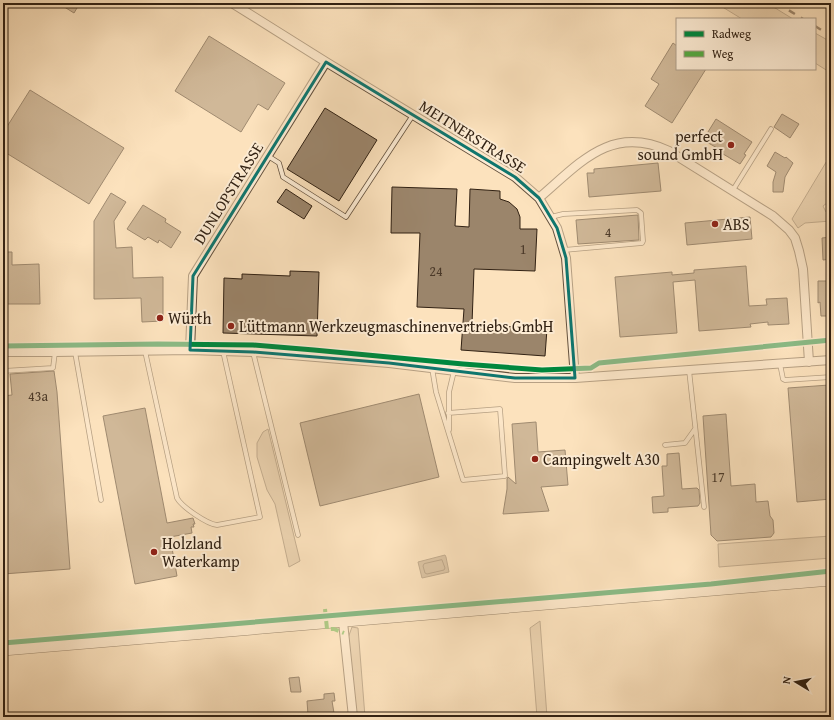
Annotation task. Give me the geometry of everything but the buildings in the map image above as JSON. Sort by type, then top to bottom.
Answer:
[{"type":"main road","points":[[3,650],[831,580]]},
{"type":"street","name":"MEITNERSTRASSE","points":[[232,3],[515,177],[540,198],[557,228],[566,258],[575,378]]},
{"type":"street","name":"DUNLOPSTRASSE","points":[[190,350],[193,276],[326,62]]},
{"type":"street","points":[[540,198],[589,156],[601,149],[618,143],[635,142],[660,147],[669,151],[734,190],[783,223],[794,238],[803,269],[809,362]]},
{"type":"street","points":[[3,352],[190,350],[253,352],[389,363],[515,378],[575,378],[831,360]]},
{"type":"street","points":[[343,622],[353,717]]},
{"type":"lane","points":[[268,156],[279,163],[283,176],[346,217],[413,114]]},
{"type":"lane","points":[[734,190],[771,129]]},
{"type":"lane","points":[[551,217],[563,214],[608,211],[637,210],[641,213],[644,241],[642,243],[564,250]]},
{"type":"lane","points":[[145,351],[177,498],[184,506],[204,520],[211,524],[217,525],[260,517],[223,351]]},
{"type":"lane","points":[[3,370],[53,368],[54,352]]},
{"type":"lane","points":[[75,352],[101,500]]},
{"type":"lane","points":[[253,352],[298,535]]},
{"type":"lane","points":[[780,364],[783,378],[785,380],[831,377]]},
{"type":"lane","points":[[432,368],[436,392],[463,480],[505,476],[500,410],[448,413]]},
{"type":"lane","points":[[689,370],[704,507]]},
{"type":"lane","points":[[450,438],[448,413],[449,392],[454,371]]},
{"type":"lane","points":[[665,445],[686,443],[695,428]]},
{"type":"highlighted area","points":[[326,62],[515,177],[539,198],[557,228],[566,258],[575,378],[515,378],[389,363],[253,352],[190,350],[193,276]]},
{"type":"shaded area","points":[[716,3],[767,3],[791,18],[740,18]]},
{"type":"shaded area","points":[[816,34],[831,42],[831,73],[816,64]]},
{"type":"shaded area","points":[[831,154],[831,200],[823,206],[826,212],[831,210],[831,221],[805,223],[798,228],[792,219]]},
{"type":"shaded area","points":[[268,429],[300,561],[289,567],[275,504],[267,490],[257,457],[257,443],[263,432]]},
{"type":"shaded area","points":[[831,536],[831,558],[719,567],[718,544]]},
{"type":"shaded area","points":[[540,621],[547,717],[537,717],[530,628]]},
{"type":"shaded area","points":[[352,627],[358,628],[365,717],[352,717],[348,638]]},
{"type":"water","points":[[445,555],[449,572],[422,578],[418,562]]},
{"type":"railway","points":[[777,3],[801,18]]},
{"type":"railway","points":[[816,27],[831,36]]},
{"type":"marked path","points":[[325,609],[327,629],[334,629],[344,633]]},
{"type":"cycle path","points":[[3,346],[158,344],[253,345],[542,370],[591,368],[599,363],[831,340]]},
{"type":"cycle path","points":[[3,643],[711,584],[831,571]]},
{"type":"place","name":"perfect sound GmbH","points":[[731,145]]},
{"type":"place","name":"ABS","points":[[715,224]]},
{"type":"place","name":"Würth","points":[[160,318]]},
{"type":"place","name":"Lüttmann Werkzeugmaschinenvertriebs GmbH","points":[[231,326]]},
{"type":"place","name":"Campingwelt A30","points":[[535,459]]},
{"type":"place","name":"Holzland Waterkamp","points":[[154,552]]}]
